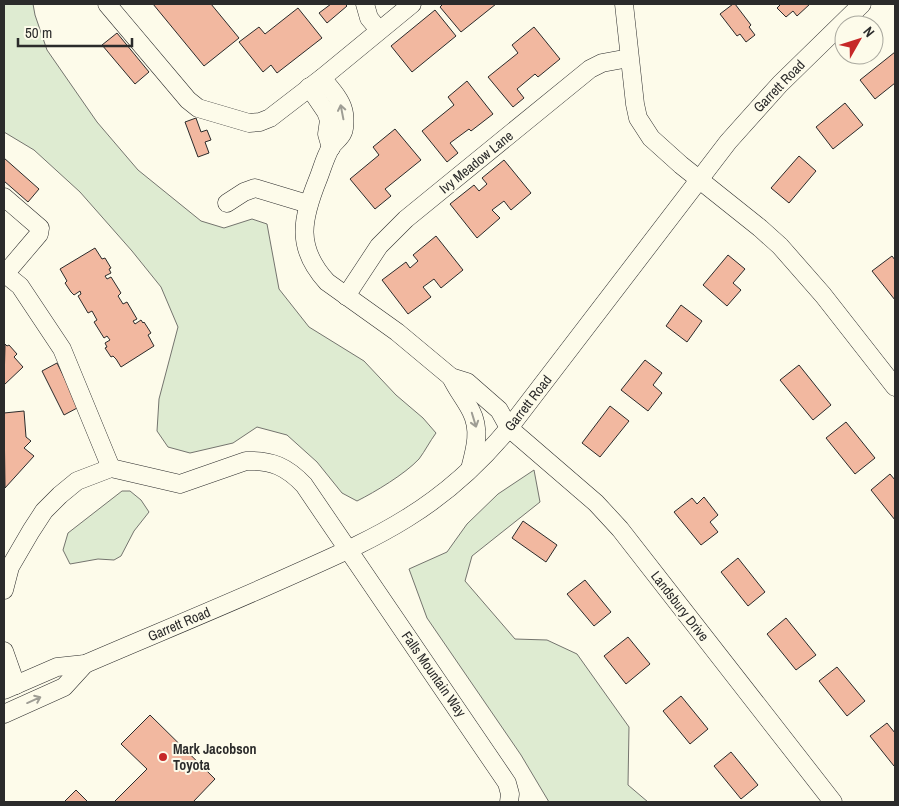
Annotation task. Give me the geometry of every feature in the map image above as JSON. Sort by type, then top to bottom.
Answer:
[{"type":"street","points":[[107,4],[188,100],[198,108],[249,123],[260,122],[270,118],[412,4]]},
{"type":"street","points":[[365,4],[369,18],[379,30]]},
{"type":"street","points":[[624,4],[635,104],[642,124],[658,146],[747,217],[780,246],[823,295],[895,387]]},
{"type":"street","name":"Garrett Road","points":[[10,688],[57,667],[85,664],[348,550],[405,520],[450,487],[509,428],[728,142],[780,84],[862,4]]},
{"type":"street","name":"Ivy Meadow Lane","points":[[346,296],[379,246],[406,219],[590,69],[602,63],[630,58]]},
{"type":"street","points":[[316,82],[329,120],[327,134],[331,148],[308,204],[303,232],[307,252],[326,282],[397,332],[451,377],[467,382],[499,410],[509,428]]},
{"type":"street","points":[[227,203],[244,192],[255,188],[308,204]]},
{"type":"street","points":[[4,197],[40,228],[39,234],[4,273],[20,286],[62,349],[111,468],[77,481],[44,511],[7,566],[4,590]]},
{"type":"street","points":[[451,377],[457,391],[472,412],[476,426],[477,441],[470,469]]},
{"type":"street","name":"Landsbury Drive","points":[[509,428],[596,503],[620,529],[833,802]]},
{"type":"street","name":"Falls Mountain Way","points":[[111,468],[180,484],[246,461],[256,460],[278,465],[293,473],[304,485],[365,577],[498,768],[507,782],[510,794],[509,802]]},
{"type":"street","points":[[4,651],[10,688]]},
{"type":"street","name":"Garrett Road","points":[[4,714],[64,687],[85,664]]},
{"type":"green space","points":[[4,4],[33,4],[47,50],[97,122],[138,170],[201,221],[224,228],[252,219],[267,224],[279,289],[309,327],[364,361],[436,433],[413,465],[357,501],[342,493],[317,462],[287,435],[257,427],[233,443],[190,453],[168,447],[157,431],[159,399],[178,327],[161,287],[80,192],[34,150],[4,132]]},
{"type":"green space","points":[[534,470],[540,502],[472,556],[465,581],[515,639],[547,640],[577,654],[629,727],[628,785],[648,802],[549,802],[521,755],[427,618],[409,569],[447,552],[467,524],[498,494]]},
{"type":"green space","points":[[122,491],[130,491],[141,500],[149,512],[134,531],[121,556],[114,560],[98,559],[70,564],[63,550],[68,533]]},
{"type":"building","points":[[153,4],[211,4],[239,38],[204,66]]},
{"type":"building","points":[[331,4],[345,4],[347,6],[327,23],[319,13]]},
{"type":"building","points":[[443,4],[496,4],[461,32],[440,7]]},
{"type":"building","points":[[735,4],[751,25],[749,27],[755,35],[746,42],[740,34],[737,36],[720,14]]},
{"type":"building","points":[[781,4],[810,4],[797,16],[793,11],[786,17],[777,8]]},
{"type":"building","points":[[298,8],[322,38],[277,73],[271,65],[263,72],[239,42],[259,27],[265,34]]},
{"type":"building","points":[[435,10],[456,36],[412,72],[391,46]]},
{"type":"building","points":[[534,27],[560,59],[538,77],[535,74],[517,89],[524,98],[513,107],[488,77],[518,53],[512,45]]},
{"type":"building","points":[[117,33],[149,72],[135,84],[102,45]]},
{"type":"building","points":[[895,52],[895,83],[875,99],[860,80],[879,65],[884,65],[884,61]]},
{"type":"building","points":[[467,81],[493,114],[471,131],[469,129],[450,143],[458,153],[447,162],[422,131],[454,105],[448,97]]},
{"type":"building","points":[[845,103],[863,125],[833,149],[816,127]]},
{"type":"building","points":[[196,118],[201,132],[207,130],[211,140],[205,142],[209,153],[198,157],[185,122]]},
{"type":"building","points":[[395,129],[421,160],[385,189],[391,196],[375,209],[350,179],[379,155],[373,147]]},
{"type":"building","points":[[799,156],[816,171],[789,203],[771,188]]},
{"type":"building","points":[[4,158],[39,189],[28,202],[4,181]]},
{"type":"building","points":[[504,160],[531,193],[511,210],[504,201],[492,210],[500,218],[477,238],[450,204],[474,185],[479,191],[487,184],[482,178]]},
{"type":"building","points":[[436,236],[463,270],[441,288],[434,279],[423,287],[431,297],[408,314],[382,280],[406,262],[410,268],[418,261],[413,255]]},
{"type":"building","points":[[95,248],[102,259],[105,258],[111,268],[109,269],[111,273],[105,276],[107,279],[111,277],[121,293],[118,296],[123,304],[127,302],[137,319],[133,321],[135,324],[141,320],[144,322],[151,333],[148,335],[154,346],[121,367],[105,348],[107,347],[105,343],[110,340],[107,336],[104,338],[94,322],[97,320],[92,311],[88,313],[78,296],[81,294],[80,291],[74,295],[71,292],[65,283],[67,281],[60,269]]},
{"type":"building","points":[[728,255],[745,269],[733,283],[741,290],[727,306],[703,285]]},
{"type":"building","points":[[892,256],[895,260],[895,300],[872,271]]},
{"type":"building","points":[[681,305],[702,321],[687,342],[666,326]]},
{"type":"building","points":[[5,344],[9,345],[17,354],[14,357],[23,367],[4,385]]},
{"type":"building","points":[[645,360],[662,373],[653,385],[662,393],[648,411],[621,390]]},
{"type":"building","points":[[57,363],[79,407],[64,415],[42,371]]},
{"type":"building","points":[[799,365],[831,405],[813,420],[780,380]]},
{"type":"building","points":[[610,406],[629,421],[600,457],[582,443]]},
{"type":"building","points":[[24,411],[26,437],[31,441],[24,448],[34,456],[5,488],[4,413]]},
{"type":"building","points":[[846,422],[875,458],[855,474],[826,438]]},
{"type":"building","points":[[890,474],[895,480],[895,520],[871,490]]},
{"type":"building","points":[[704,497],[718,515],[710,522],[718,532],[701,545],[674,512],[692,498],[697,504]]},
{"type":"building","points":[[523,521],[557,545],[546,562],[512,538]]},
{"type":"building","points":[[738,558],[765,592],[748,606],[721,572]]},
{"type":"building","points":[[585,580],[611,612],[594,626],[567,594]]},
{"type":"building","points":[[786,618],[816,655],[796,670],[767,634]]},
{"type":"building","points":[[628,637],[650,664],[626,684],[604,656]]},
{"type":"building","points":[[837,667],[865,701],[847,716],[819,681]]},
{"type":"building","points":[[681,696],[708,729],[690,744],[663,711]]},
{"type":"building","name":"Mark Jacobson Toyota","points":[[150,715],[215,779],[193,802],[114,802],[147,769],[121,744]]},
{"type":"building","points":[[887,723],[895,733],[894,766],[870,736]]},
{"type":"building","points":[[731,752],[758,785],[741,799],[714,766]]},
{"type":"building","points":[[76,790],[88,802],[64,802]]},
{"type":"place","name":"Mark Jacobson Toyota","points":[[163,757]]}]
